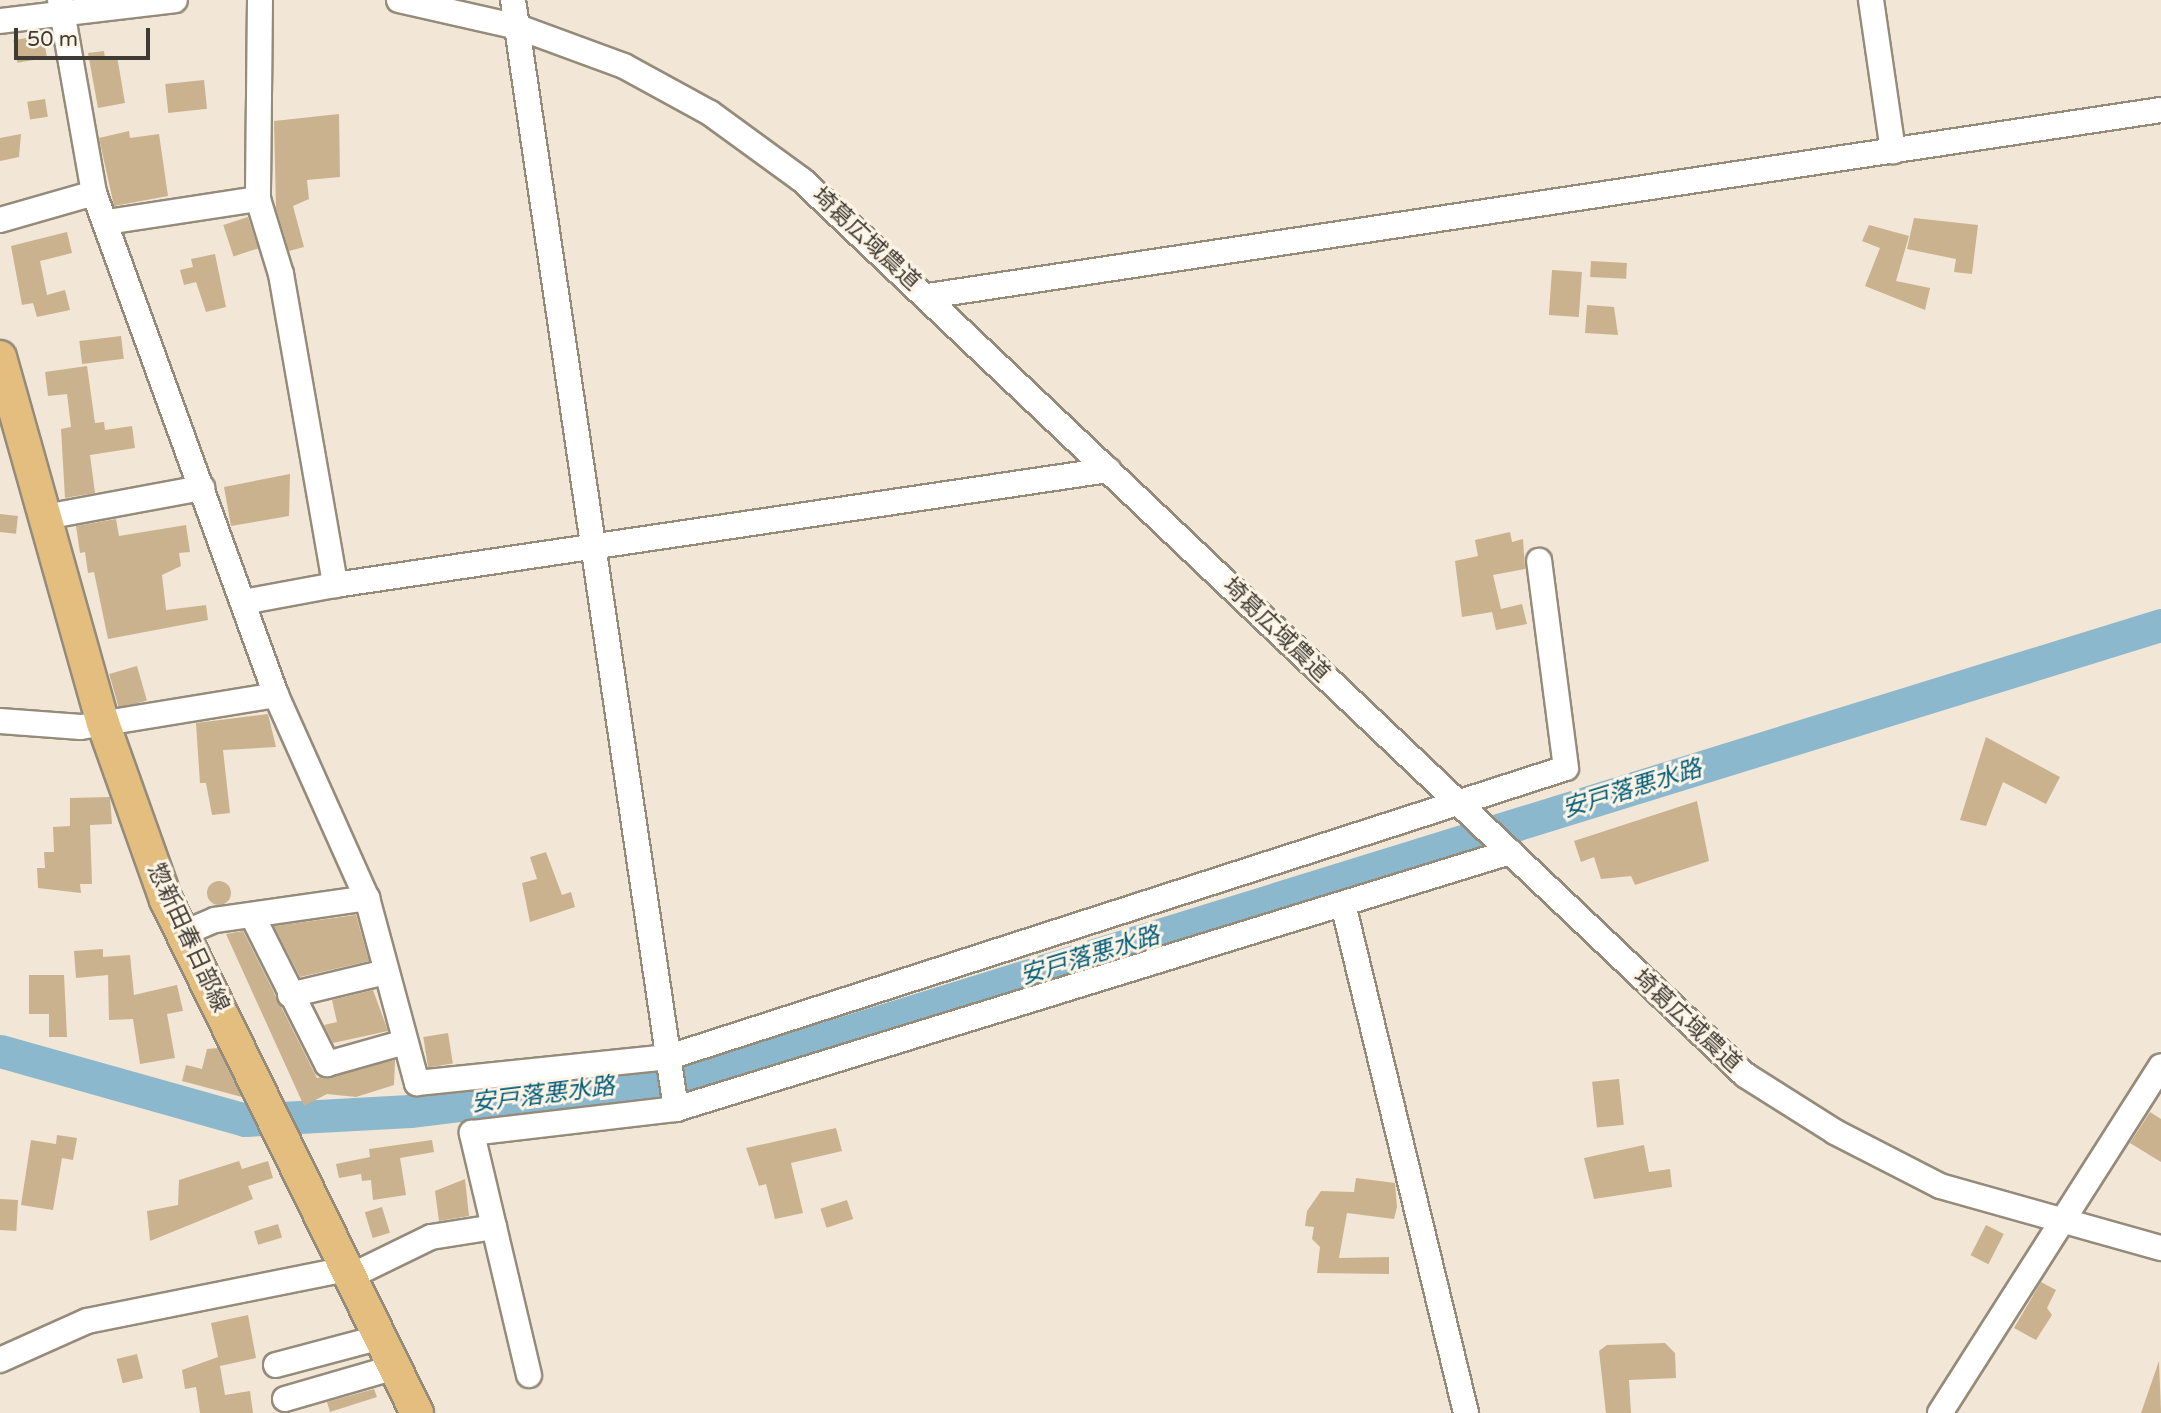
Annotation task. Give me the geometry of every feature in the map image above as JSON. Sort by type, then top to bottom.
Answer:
[{"type":"main road","name":"惣新田春日部線","points":[[0,357],[103,723],[166,900],[417,1413]]},
{"type":"street","points":[[0,21],[60,6],[175,0]]},
{"type":"street","points":[[260,0],[258,199],[281,274],[335,585]]},
{"type":"street","name":"埼葛広域農道","points":[[399,0],[518,27],[624,66],[710,113],[802,180],[928,296],[1745,1075],[1835,1132],[1940,1186],[2062,1223],[2161,1248]]},
{"type":"street","points":[[513,0],[676,1109]]},
{"type":"street","points":[[1871,0],[1893,151]]},
{"type":"street","points":[[60,6],[94,193],[107,222],[276,695],[367,898],[417,1083],[668,1057],[1465,810],[1566,768],[1539,561]]},
{"type":"street","points":[[928,296],[2161,110]]},
{"type":"street","points":[[0,220],[94,193]]},
{"type":"street","points":[[107,222],[258,199]]},
{"type":"street","points":[[243,602],[335,585],[1108,470]]},
{"type":"street","points":[[45,517],[202,488]]},
{"type":"street","points":[[0,721],[103,723],[276,695]]},
{"type":"street","points":[[529,1375],[472,1133],[676,1109],[1343,904],[1507,849]]},
{"type":"street","points":[[184,933],[252,915],[367,898]]},
{"type":"street","points":[[1343,904],[1466,1413]]},
{"type":"street","points":[[252,915],[327,1064],[405,1042]]},
{"type":"street","points":[[290,995],[386,972]]},
{"type":"street","points":[[1940,1413],[2161,1066]]},
{"type":"street","points":[[0,1360],[88,1321],[349,1273],[431,1237],[494,1227]]},
{"type":"street","points":[[276,1365],[381,1337]]},
{"type":"street","points":[[285,1399],[395,1367]]},
{"type":"building","points":[[43,35],[47,58],[17,63],[13,40]]},
{"type":"building","points":[[104,51],[105,58],[117,56],[125,103],[98,108],[88,53]]},
{"type":"building","points":[[204,80],[207,109],[168,113],[165,84]]},
{"type":"building","points":[[45,99],[48,117],[30,120],[27,102]]},
{"type":"building","points":[[339,114],[340,177],[307,180],[309,199],[293,206],[304,247],[289,251],[276,208],[274,121]]},
{"type":"building","points":[[129,131],[130,138],[159,134],[168,196],[114,206],[99,138]]},
{"type":"building","points":[[21,134],[19,157],[0,161],[0,138]]},
{"type":"building","points":[[248,217],[258,248],[233,256],[223,225]]},
{"type":"building","points":[[1914,218],[1978,225],[1972,274],[1954,272],[1956,259],[1907,249]]},
{"type":"building","points":[[1869,225],[1909,236],[1896,281],[1930,288],[1925,310],[1865,286],[1880,248],[1862,241]]},
{"type":"building","points":[[67,232],[72,253],[40,261],[47,295],[65,290],[70,310],[37,317],[33,303],[22,305],[11,246]]},
{"type":"building","points":[[215,254],[226,307],[206,312],[196,282],[184,285],[180,270],[193,267],[191,259]]},
{"type":"building","points":[[1591,261],[1627,263],[1626,279],[1590,277]]},
{"type":"building","points":[[1552,270],[1582,272],[1579,317],[1549,315]]},
{"type":"building","points":[[1587,305],[1614,307],[1618,335],[1585,333]]},
{"type":"building","points":[[121,336],[124,359],[82,364],[79,341]]},
{"type":"building","points":[[87,366],[95,423],[104,422],[105,430],[132,426],[135,448],[90,455],[95,493],[65,498],[61,429],[71,427],[67,394],[48,396],[45,372]]},
{"type":"building","points":[[290,474],[289,516],[231,526],[224,487]]},
{"type":"building","points":[[0,514],[18,516],[16,534],[0,532]]},
{"type":"building","points":[[116,519],[119,536],[186,525],[190,552],[179,553],[181,566],[162,575],[166,610],[206,605],[208,620],[108,639],[94,572],[88,573],[85,552],[80,553],[76,526]]},
{"type":"building","points":[[1510,532],[1512,542],[1523,539],[1525,569],[1493,575],[1501,609],[1522,604],[1527,624],[1496,630],[1492,612],[1462,617],[1455,561],[1478,556],[1475,540]]},
{"type":"building","points":[[137,666],[147,701],[119,709],[109,674]]},
{"type":"building","points":[[268,714],[276,747],[223,750],[230,813],[212,815],[206,783],[200,783],[196,723]]},
{"type":"building","points":[[1986,737],[2060,777],[2046,804],[2003,782],[1986,826],[1960,820]]},
{"type":"building","points":[[110,797],[112,824],[90,825],[92,884],[80,884],[81,893],[38,888],[37,868],[45,868],[44,852],[54,852],[53,827],[70,826],[70,798]]},
{"type":"building","points":[[1697,801],[1709,861],[1635,885],[1631,876],[1601,879],[1594,857],[1581,862],[1574,841]]},
{"type":"building","points":[[546,852],[562,895],[571,892],[575,907],[530,922],[522,883],[537,879],[530,857]]},
{"type":"building","points":[[219,881],[230,888],[231,893],[224,904],[219,905],[208,898],[207,893],[214,882]]},
{"type":"building","points":[[356,915],[369,961],[300,977],[274,926]]},
{"type":"building","points":[[243,931],[317,1078],[395,1060],[394,1085],[356,1097],[327,1094],[304,1106],[226,934]]},
{"type":"building","points":[[103,949],[103,957],[130,955],[134,995],[177,985],[183,1011],[167,1014],[175,1058],[140,1064],[133,1019],[109,1020],[108,975],[76,978],[74,951]]},
{"type":"building","points":[[29,975],[64,975],[67,1037],[49,1037],[49,1014],[29,1014]]},
{"type":"building","points":[[373,990],[388,1031],[333,1043],[324,1025],[337,1022],[332,1000]]},
{"type":"building","points":[[448,1033],[453,1064],[428,1068],[423,1037]]},
{"type":"building","points":[[218,1048],[242,1097],[182,1081],[186,1065],[202,1069],[207,1049]]},
{"type":"building","points":[[1619,1079],[1624,1125],[1597,1128],[1592,1082]]},
{"type":"building","points":[[2150,1112],[2161,1119],[2161,1162],[2130,1143]]},
{"type":"building","points":[[836,1128],[842,1151],[791,1163],[803,1213],[775,1219],[766,1184],[759,1186],[746,1148]]},
{"type":"building","points":[[57,1135],[77,1138],[73,1160],[62,1158],[53,1210],[21,1205],[31,1140],[56,1144]]},
{"type":"building","points":[[432,1140],[434,1152],[400,1158],[406,1195],[373,1200],[371,1180],[362,1181],[361,1174],[339,1178],[336,1164],[370,1157],[369,1149]]},
{"type":"building","points":[[1644,1145],[1649,1172],[1670,1169],[1672,1187],[1594,1199],[1584,1158]]},
{"type":"building","points":[[239,1161],[242,1169],[268,1161],[273,1178],[248,1186],[253,1199],[150,1241],[147,1211],[178,1205],[179,1180]]},
{"type":"building","points":[[1356,1178],[1395,1183],[1397,1207],[1394,1219],[1347,1213],[1339,1258],[1389,1257],[1389,1274],[1317,1273],[1320,1247],[1312,1239],[1314,1227],[1305,1226],[1307,1211],[1321,1191],[1354,1192]]},
{"type":"building","points":[[465,1179],[469,1216],[439,1221],[435,1191]]},
{"type":"building","points":[[0,1199],[18,1200],[16,1231],[0,1230]]},
{"type":"building","points":[[847,1200],[853,1219],[827,1228],[820,1209]]},
{"type":"building","points":[[382,1207],[390,1233],[373,1238],[365,1212]]},
{"type":"building","points":[[278,1224],[282,1237],[258,1245],[254,1231]]},
{"type":"building","points":[[1986,1225],[2004,1234],[1988,1264],[1971,1255]]},
{"type":"building","points":[[2041,1282],[2056,1290],[2047,1308],[2052,1315],[2036,1340],[2014,1328]]},
{"type":"building","points":[[248,1315],[256,1358],[220,1366],[225,1395],[250,1391],[253,1413],[200,1413],[196,1387],[185,1389],[182,1370],[218,1357],[211,1323]]},
{"type":"building","points":[[1665,1343],[1675,1353],[1676,1378],[1629,1380],[1631,1413],[1606,1413],[1599,1351],[1607,1345]]},
{"type":"building","points":[[137,1354],[143,1378],[123,1383],[117,1359]]},
{"type":"building","points":[[2159,1361],[2161,1413],[2141,1413]]},
{"type":"building","points":[[374,1389],[377,1397],[330,1412],[327,1402]]},
{"type":"waterway","name":"安戸落悪水路","points":[[0,1051],[245,1120],[410,1111],[707,1075],[2161,625]]}]
